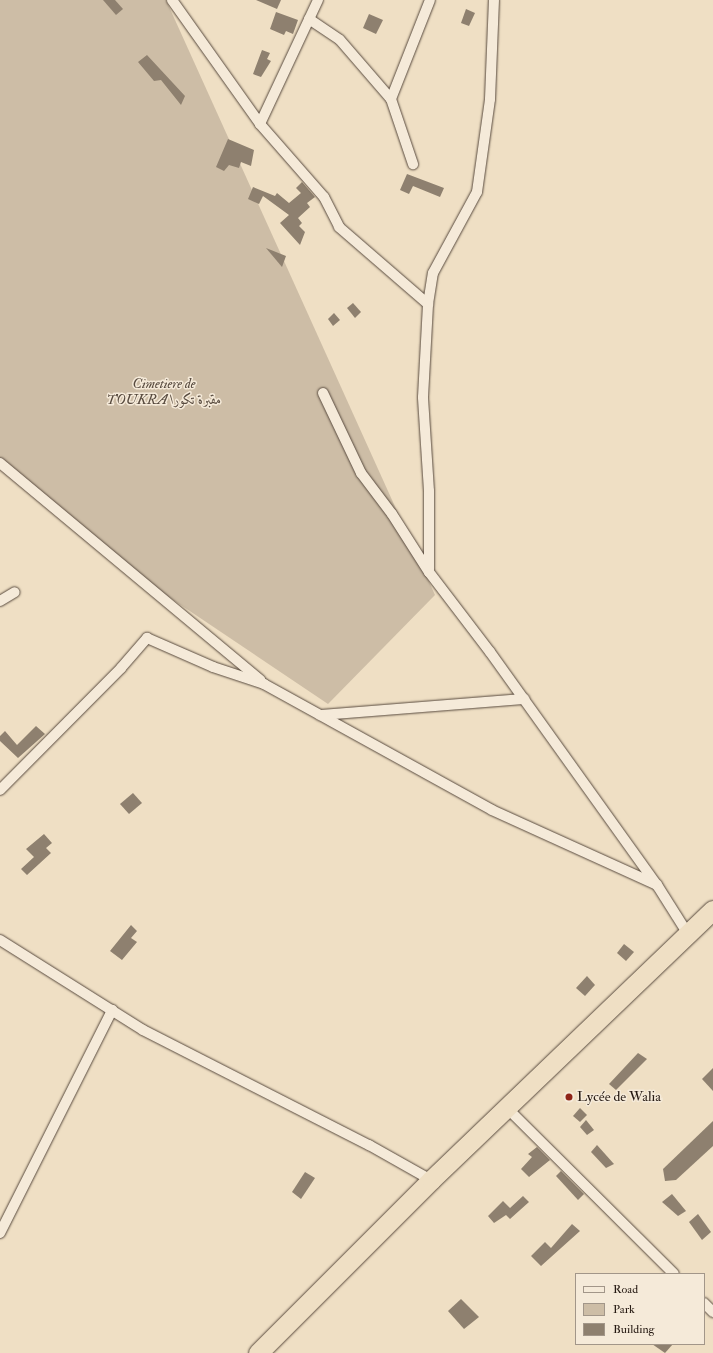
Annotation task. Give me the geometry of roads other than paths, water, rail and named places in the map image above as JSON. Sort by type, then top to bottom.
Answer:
[{"type":"highway","points":[[258,1353],[431,1180],[713,910]]},
{"type":"street","points":[[172,0],[260,124],[324,197],[339,227],[428,304]]},
{"type":"street","points":[[260,124],[318,0]]},
{"type":"street","points":[[391,99],[430,0]]},
{"type":"street","points":[[429,572],[429,491],[423,397],[428,304],[433,273],[478,192],[490,99],[494,0]]},
{"type":"street","points":[[309,19],[340,40],[391,99],[413,164]]},
{"type":"street","points":[[323,393],[361,473],[392,514],[429,572],[524,699],[657,885],[688,934]]},
{"type":"street","points":[[0,463],[264,684]]},
{"type":"street","points":[[0,601],[15,592]]},
{"type":"street","points":[[0,790],[121,668],[148,638],[213,667],[264,684],[492,810],[657,885]]},
{"type":"street","points":[[320,715],[524,699]]},
{"type":"street","points":[[0,940],[143,1030],[368,1145],[431,1180]]},
{"type":"street","points":[[0,1232],[2,1221],[112,1010]]},
{"type":"street","points":[[507,1108],[673,1273]]},
{"type":"street","points":[[705,1304],[713,1312]]},
{"type":"place","name":"Lycée de Walia","points":[[569,1097]]},
{"type":"park label","name":"Cimetiere de TOUKRA مقبرة تكورا","points":[[164,392]]}]
